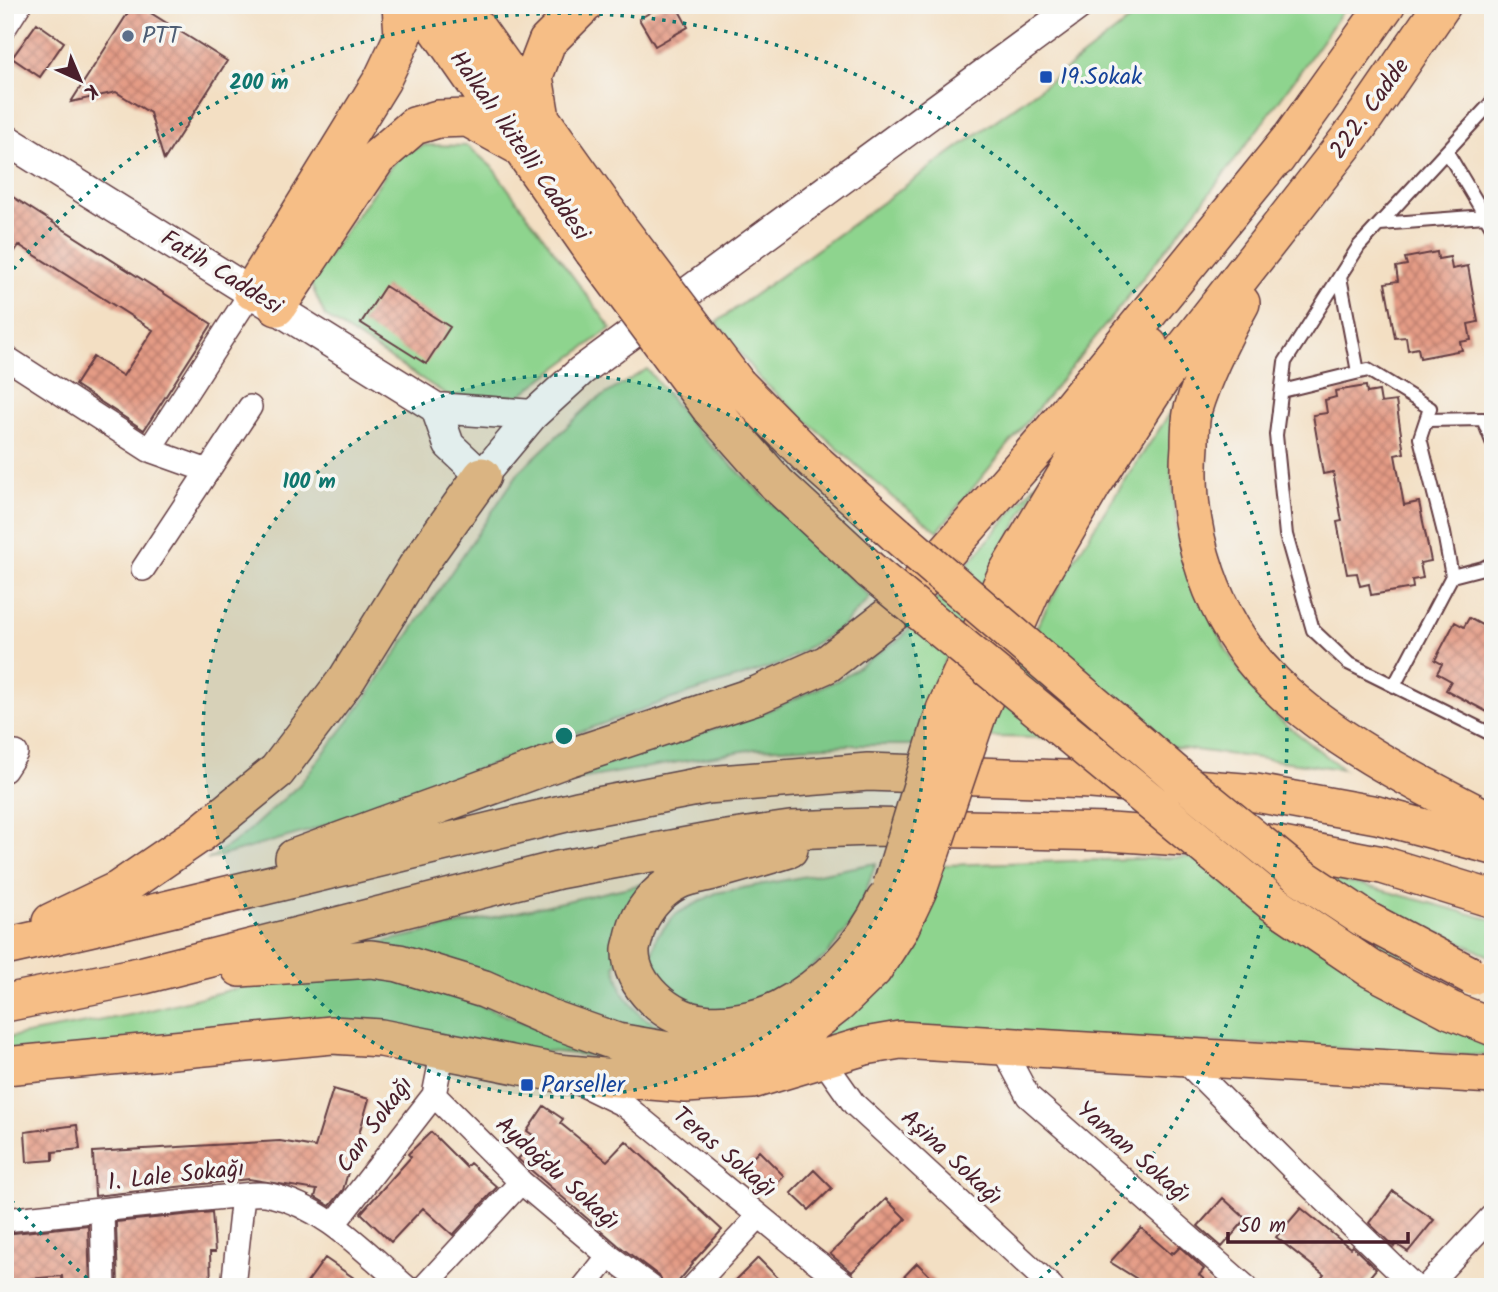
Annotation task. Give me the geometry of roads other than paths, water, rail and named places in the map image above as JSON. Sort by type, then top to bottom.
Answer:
[{"type":"main road","points":[[264,299],[403,36],[401,5]]},
{"type":"main road","name":"Halkalı İkitelli Caddesi","points":[[421,5],[529,134],[616,224],[737,384],[807,455],[1181,779],[1300,876],[1368,921],[1483,980]]},
{"type":"main road","name":"Halkalı İkitelli Caddesi","points":[[460,5],[593,251],[710,408],[777,484],[871,571],[1272,902],[1371,969],[1450,1010],[1493,1027]]},
{"type":"main road","points":[[264,299],[377,158],[414,126],[438,119],[468,118],[529,134],[534,76],[547,42],[584,5]]},
{"type":"main road","name":"222. Cadde","points":[[1290,139],[1386,5]]},
{"type":"main road","name":"222. Cadde","points":[[1294,211],[1359,127],[1443,5]]},
{"type":"main road","points":[[144,975],[371,959],[399,962],[484,989],[552,1019],[617,1042],[687,1054],[738,1052],[769,1044],[806,1029],[838,1004],[873,970],[899,930],[905,888],[1007,573],[1094,428],[1290,139]]},
{"type":"main road","points":[[128,919],[565,759],[757,695],[827,664],[894,612],[1053,430],[1290,139]]},
{"type":"main road","points":[[961,712],[1100,474],[1163,376],[1294,211]]},
{"type":"main road","points":[[1294,211],[1229,325],[1192,411],[1187,478],[1198,550],[1212,592],[1235,635],[1273,683],[1315,717],[1386,764],[1493,822]]},
{"type":"main road","points":[[5,945],[118,890],[200,834],[277,771],[347,679],[416,568],[482,476]]},
{"type":"main road","points":[[5,945],[128,919],[578,810],[707,785],[868,772],[1091,780],[1256,793],[1377,816],[1493,846]]},
{"type":"main road","points":[[871,827],[676,881],[650,902],[637,923],[631,951],[636,972],[650,996],[670,1012],[701,1023],[735,1023],[779,1010],[819,983],[851,955],[877,919],[905,888]]},
{"type":"main road","points":[[5,1003],[144,975],[558,870],[790,830],[871,827],[1110,832],[1266,843],[1382,865],[1493,899]]},
{"type":"main road","points":[[5,1066],[332,1035],[381,1038],[557,1073],[686,1084],[752,1080],[865,1046],[900,1040],[1493,1075]]},
{"type":"street","points":[[5,27],[19,5]]},
{"type":"street","points":[[533,415],[436,408],[449,445],[482,476],[533,415],[581,371],[1047,15],[1079,5]]},
{"type":"street","name":"Fatih Caddesi","points":[[5,139],[436,408]]},
{"type":"street","points":[[149,450],[264,299]]},
{"type":"street","points":[[5,357],[149,450],[208,471]]},
{"type":"street","points":[[143,569],[250,407]]},
{"type":"street","name":"Yaman Sokağı","points":[[1002,1047],[1028,1096],[1246,1287]]},
{"type":"street","name":"Can Sokağı","points":[[334,1224],[434,1095],[443,1050]]},
{"type":"street","points":[[1180,1056],[1303,1180],[1415,1287]]},
{"type":"street","name":"Aşina Sokağı","points":[[823,1060],[854,1104],[1052,1287]]},
{"type":"street","name":"Teras Sokağı","points":[[557,1073],[624,1105],[849,1287]]},
{"type":"street","name":"Aydoğdu Sokağı","points":[[434,1095],[521,1182],[650,1287]]},
{"type":"street","points":[[424,1287],[521,1182]]},
{"type":"street","name":"1. Lale Sokağı","points":[[5,1220],[268,1194],[301,1205],[334,1224],[406,1287]]},
{"type":"street","points":[[233,1287],[243,1195]]},
{"type":"street","points":[[102,1210],[104,1287]]},
{"type":"street","points":[[1426,1287],[1493,1215]]},
{"type":"street","points":[[693,1287],[759,1216]]},
{"type":"street","points":[[584,1287],[609,1256]]},
{"type":"lane","points":[[1493,101],[1359,247],[1340,276],[1285,362],[1276,436],[1286,535],[1313,630],[1348,663],[1493,735]]},
{"type":"lane","points":[[1447,152],[1493,229]]},
{"type":"lane","points":[[1380,224],[1485,215]]},
{"type":"lane","points":[[1340,276],[1358,372]]},
{"type":"lane","points":[[1282,391],[1368,370],[1430,408],[1420,438],[1452,576],[1394,686]]},
{"type":"lane","points":[[1426,420],[1483,419],[1493,444]]},
{"type":"lane","points":[[1452,576],[1493,563]]},
{"type":"place","name":"PTT","points":[[128,36]]},
{"type":"place","name":"19.Sokak","points":[[1046,77]]},
{"type":"place","name":"Parseller","points":[[527,1085]]}]
